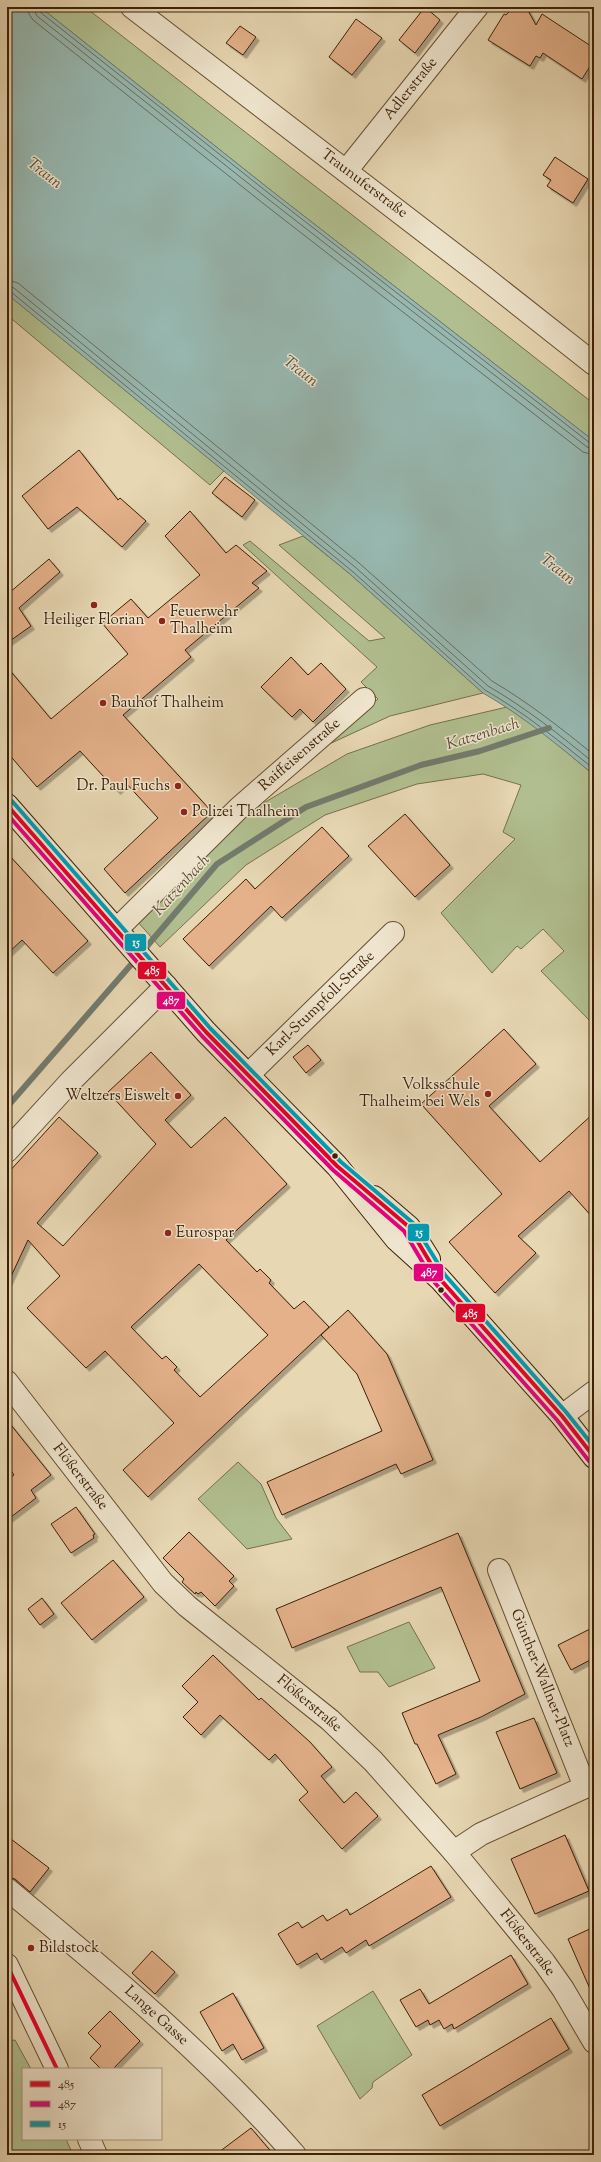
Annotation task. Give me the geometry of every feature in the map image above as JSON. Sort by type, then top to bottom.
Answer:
[{"type":"street","name":"Traunuferstraße","points":[[132,7],[594,364]]},
{"type":"street","name":"Adlerstraße","points":[[346,171],[477,7]]},
{"type":"street","name":"Raiffeisenstraße","points":[[117,929],[239,808],[364,699]]},
{"type":"street","points":[[7,805],[206,1032],[337,1166],[408,1227],[440,1279],[562,1416],[594,1457]]},
{"type":"street","name":"Karl-Stumpfoll-Straße","points":[[248,1075],[393,933]]},
{"type":"street","points":[[7,1151],[71,1081],[166,986]]},
{"type":"street","name":"Flößerstraße","points":[[7,1382],[163,1583],[192,1610],[330,1720],[373,1761],[454,1852],[544,1962],[567,1996],[594,2042]]},
{"type":"street","points":[[562,1416],[594,1392]]},
{"type":"street","name":"Günther-Wallner-Platz","points":[[499,1570],[590,1786]]},
{"type":"street","points":[[454,1852],[481,1834],[590,1786]]},
{"type":"street","name":"Lange Gasse","points":[[7,1889],[87,1955],[211,2066],[266,2122],[295,2155]]},
{"type":"street","points":[[7,1965],[57,2068]]},
{"type":"street","points":[[89,2140],[96,2155]]},
{"type":"green space","points":[[40,7],[85,7],[531,354],[594,404],[594,441],[273,192]]},
{"type":"green space","points":[[7,294],[224,471],[210,485],[7,315]]},
{"type":"green space","points":[[303,536],[350,574],[483,693],[390,716],[314,751],[378,699],[361,682],[377,667],[243,545],[250,541],[369,641],[385,638],[279,545]]},
{"type":"green space","points":[[507,707],[541,731],[594,775],[594,1025],[541,971],[564,951],[543,929],[521,949],[517,946],[492,973],[441,913],[515,839],[503,832],[521,785],[483,774],[417,784],[325,815],[246,865],[160,947],[137,921],[250,811],[347,754],[430,725]]},
{"type":"green space","points":[[238,1462],[261,1484],[276,1518],[292,1539],[247,1549],[198,1499]]},
{"type":"green space","points":[[409,1622],[435,1668],[389,1687],[378,1672],[360,1672],[347,1647]]},
{"type":"green space","points":[[373,1991],[412,2055],[373,2082],[372,2088],[360,2099],[317,2026]]},
{"type":"green space","points":[[15,2040],[30,2068],[22,2068],[22,2140],[66,2140],[73,2155],[7,2155],[7,2041]]},
{"type":"water","name":"Traun","points":[[7,7],[40,7],[273,192],[594,441],[594,775],[526,721],[483,693],[350,574],[7,294]]},
{"type":"building","points":[[425,7],[440,20],[415,53],[399,40]]},
{"type":"building","points":[[513,7],[526,7],[536,25],[542,14],[594,48],[594,60],[582,79],[543,53],[540,58],[536,56],[530,66],[488,40],[504,14],[506,15]]},
{"type":"building","points":[[356,19],[382,38],[352,75],[329,57]]},
{"type":"building","points":[[240,26],[256,37],[243,55],[226,43]]},
{"type":"building","points":[[555,157],[588,179],[573,203],[547,186],[551,180],[543,175]]},
{"type":"building","points":[[79,450],[118,500],[120,498],[146,521],[122,547],[77,507],[48,529],[22,496]]},
{"type":"building","points":[[225,477],[255,500],[242,517],[212,493]]},
{"type":"building","points":[[190,511],[226,553],[236,545],[267,571],[252,583],[259,588],[185,650],[191,657],[123,715],[212,812],[125,893],[104,869],[158,818],[126,783],[117,791],[80,751],[37,787],[7,752],[7,667],[51,719],[128,654],[102,623],[131,599],[148,618],[200,575],[165,536]]},
{"type":"building","points":[[49,559],[60,572],[19,608],[31,626],[7,643],[7,590],[9,593]]},
{"type":"building","points":[[291,657],[308,675],[321,663],[346,689],[313,722],[300,709],[292,717],[261,687]]},
{"type":"building","points":[[405,814],[450,865],[415,897],[368,846]]},
{"type":"building","points":[[322,827],[349,856],[282,918],[271,906],[209,966],[183,939],[246,879],[255,889]]},
{"type":"building","points":[[7,853],[88,941],[53,973],[22,940],[7,954]]},
{"type":"building","points":[[504,1029],[536,1064],[489,1106],[540,1162],[594,1113],[594,1219],[569,1191],[518,1236],[536,1253],[495,1293],[449,1242],[502,1194],[421,1104]]},
{"type":"building","points":[[308,1045],[321,1060],[306,1073],[293,1057]]},
{"type":"building","points":[[151,1052],[191,1095],[165,1120],[191,1148],[225,1117],[287,1184],[226,1240],[257,1272],[260,1269],[271,1280],[269,1283],[294,1309],[304,1301],[329,1327],[148,1497],[123,1470],[174,1423],[105,1351],[86,1368],[27,1308],[60,1276],[28,1240],[7,1285],[7,1174],[59,1117],[98,1153],[37,1223],[63,1246],[156,1144],[108,1092]],"holes":[[[199,1264],[268,1335],[200,1397],[174,1370],[177,1367],[166,1356],[162,1359],[131,1327]]]},
{"type":"building","points":[[348,1310],[387,1354],[433,1460],[401,1474],[396,1464],[282,1515],[267,1482],[382,1431],[357,1374],[321,1335]]},
{"type":"building","points":[[7,1420],[51,1475],[31,1490],[36,1498],[7,1520],[7,1480],[14,1475],[7,1465]]},
{"type":"building","points":[[76,1507],[95,1534],[93,1535],[94,1538],[71,1553],[51,1524]]},
{"type":"building","points":[[189,1532],[234,1576],[229,1581],[234,1586],[215,1606],[201,1592],[198,1594],[196,1592],[195,1594],[182,1582],[184,1579],[163,1558]]},
{"type":"building","points":[[458,1533],[525,1694],[481,1717],[438,1735],[456,1774],[436,1784],[417,1744],[415,1744],[402,1713],[480,1681],[441,1587],[292,1648],[276,1609]]},
{"type":"building","points":[[113,1560],[144,1597],[92,1640],[61,1603]]},
{"type":"building","points":[[42,1598],[54,1614],[40,1625],[28,1609]]},
{"type":"building","points":[[594,1627],[594,1658],[571,1670],[558,1645]]},
{"type":"building","points":[[213,1655],[259,1700],[261,1698],[310,1742],[332,1767],[321,1776],[344,1803],[356,1792],[378,1816],[342,1849],[299,1800],[308,1792],[275,1754],[269,1760],[220,1715],[201,1735],[183,1717],[198,1702],[182,1686]]},
{"type":"building","points":[[534,1718],[557,1773],[520,1789],[496,1732]]},
{"type":"building","points":[[565,1835],[589,1891],[535,1914],[511,1859]]},
{"type":"building","points":[[7,1836],[49,1868],[30,1892],[15,1879],[7,1877]]},
{"type":"building","points":[[431,1866],[451,1897],[369,1946],[366,1940],[346,1953],[342,1947],[321,1960],[317,1953],[297,1965],[278,1934],[298,1922],[302,1928],[323,1915],[327,1921],[347,1909],[350,1915]]},
{"type":"building","points":[[594,1927],[594,1998],[568,1939]]},
{"type":"building","points":[[152,1951],[175,1972],[155,1994],[132,1973]]},
{"type":"building","points":[[511,1955],[528,1984],[454,2029],[452,2024],[444,2029],[439,2020],[430,2025],[428,2020],[416,2027],[400,2000],[420,1989],[429,2004]]},
{"type":"building","points":[[233,1993],[264,2048],[242,2060],[233,2044],[222,2051],[200,2012]]},
{"type":"building","points":[[110,2011],[140,2041],[114,2068],[100,2068],[90,2058],[101,2046],[88,2033]]},
{"type":"building","points":[[551,2018],[569,2049],[440,2126],[422,2095]]},
{"type":"building","points":[[251,2128],[274,2155],[215,2155]]},
{"type":"waterway","name":"Katzenbach","points":[[142,952],[217,864],[306,807],[421,765],[480,751],[549,728]]},
{"type":"waterway","name":"Katzenbach","points":[[7,1107],[136,959]]},
{"type":"transit line","name":"15","points":[[12,801],[210,1028],[341,1162],[413,1223],[445,1275],[566,1412],[594,1447]]},
{"type":"transit line","name":"485","points":[[7,805],[206,1032],[337,1166],[409,1227],[440,1279],[562,1416],[594,1457]]},
{"type":"transit line","name":"487","points":[[7,814],[202,1036],[333,1170],[404,1231],[435,1283],[557,1420],[589,1461]]},
{"type":"transit line","name":"485","points":[[7,1965],[57,2068]]},
{"type":"place","name":"Heiliger Florian","points":[[94,605]]},
{"type":"place","name":"Feuerwehr Thalheim","points":[[162,621]]},
{"type":"place","name":"Bauhof Thalheim","points":[[103,703]]},
{"type":"place","name":"Dr. Paul Fuchs","points":[[178,786]]},
{"type":"place","name":"Polizei Thalheim","points":[[184,812]]},
{"type":"place","name":"Volksschule Thalheim bei Wels","points":[[488,1094]]},
{"type":"place","name":"Weltzers Eiswelt","points":[[178,1096]]},
{"type":"place","name":"Eurospar","points":[[168,1233]]},
{"type":"place","name":"Bildstock","points":[[31,1948]]}]
